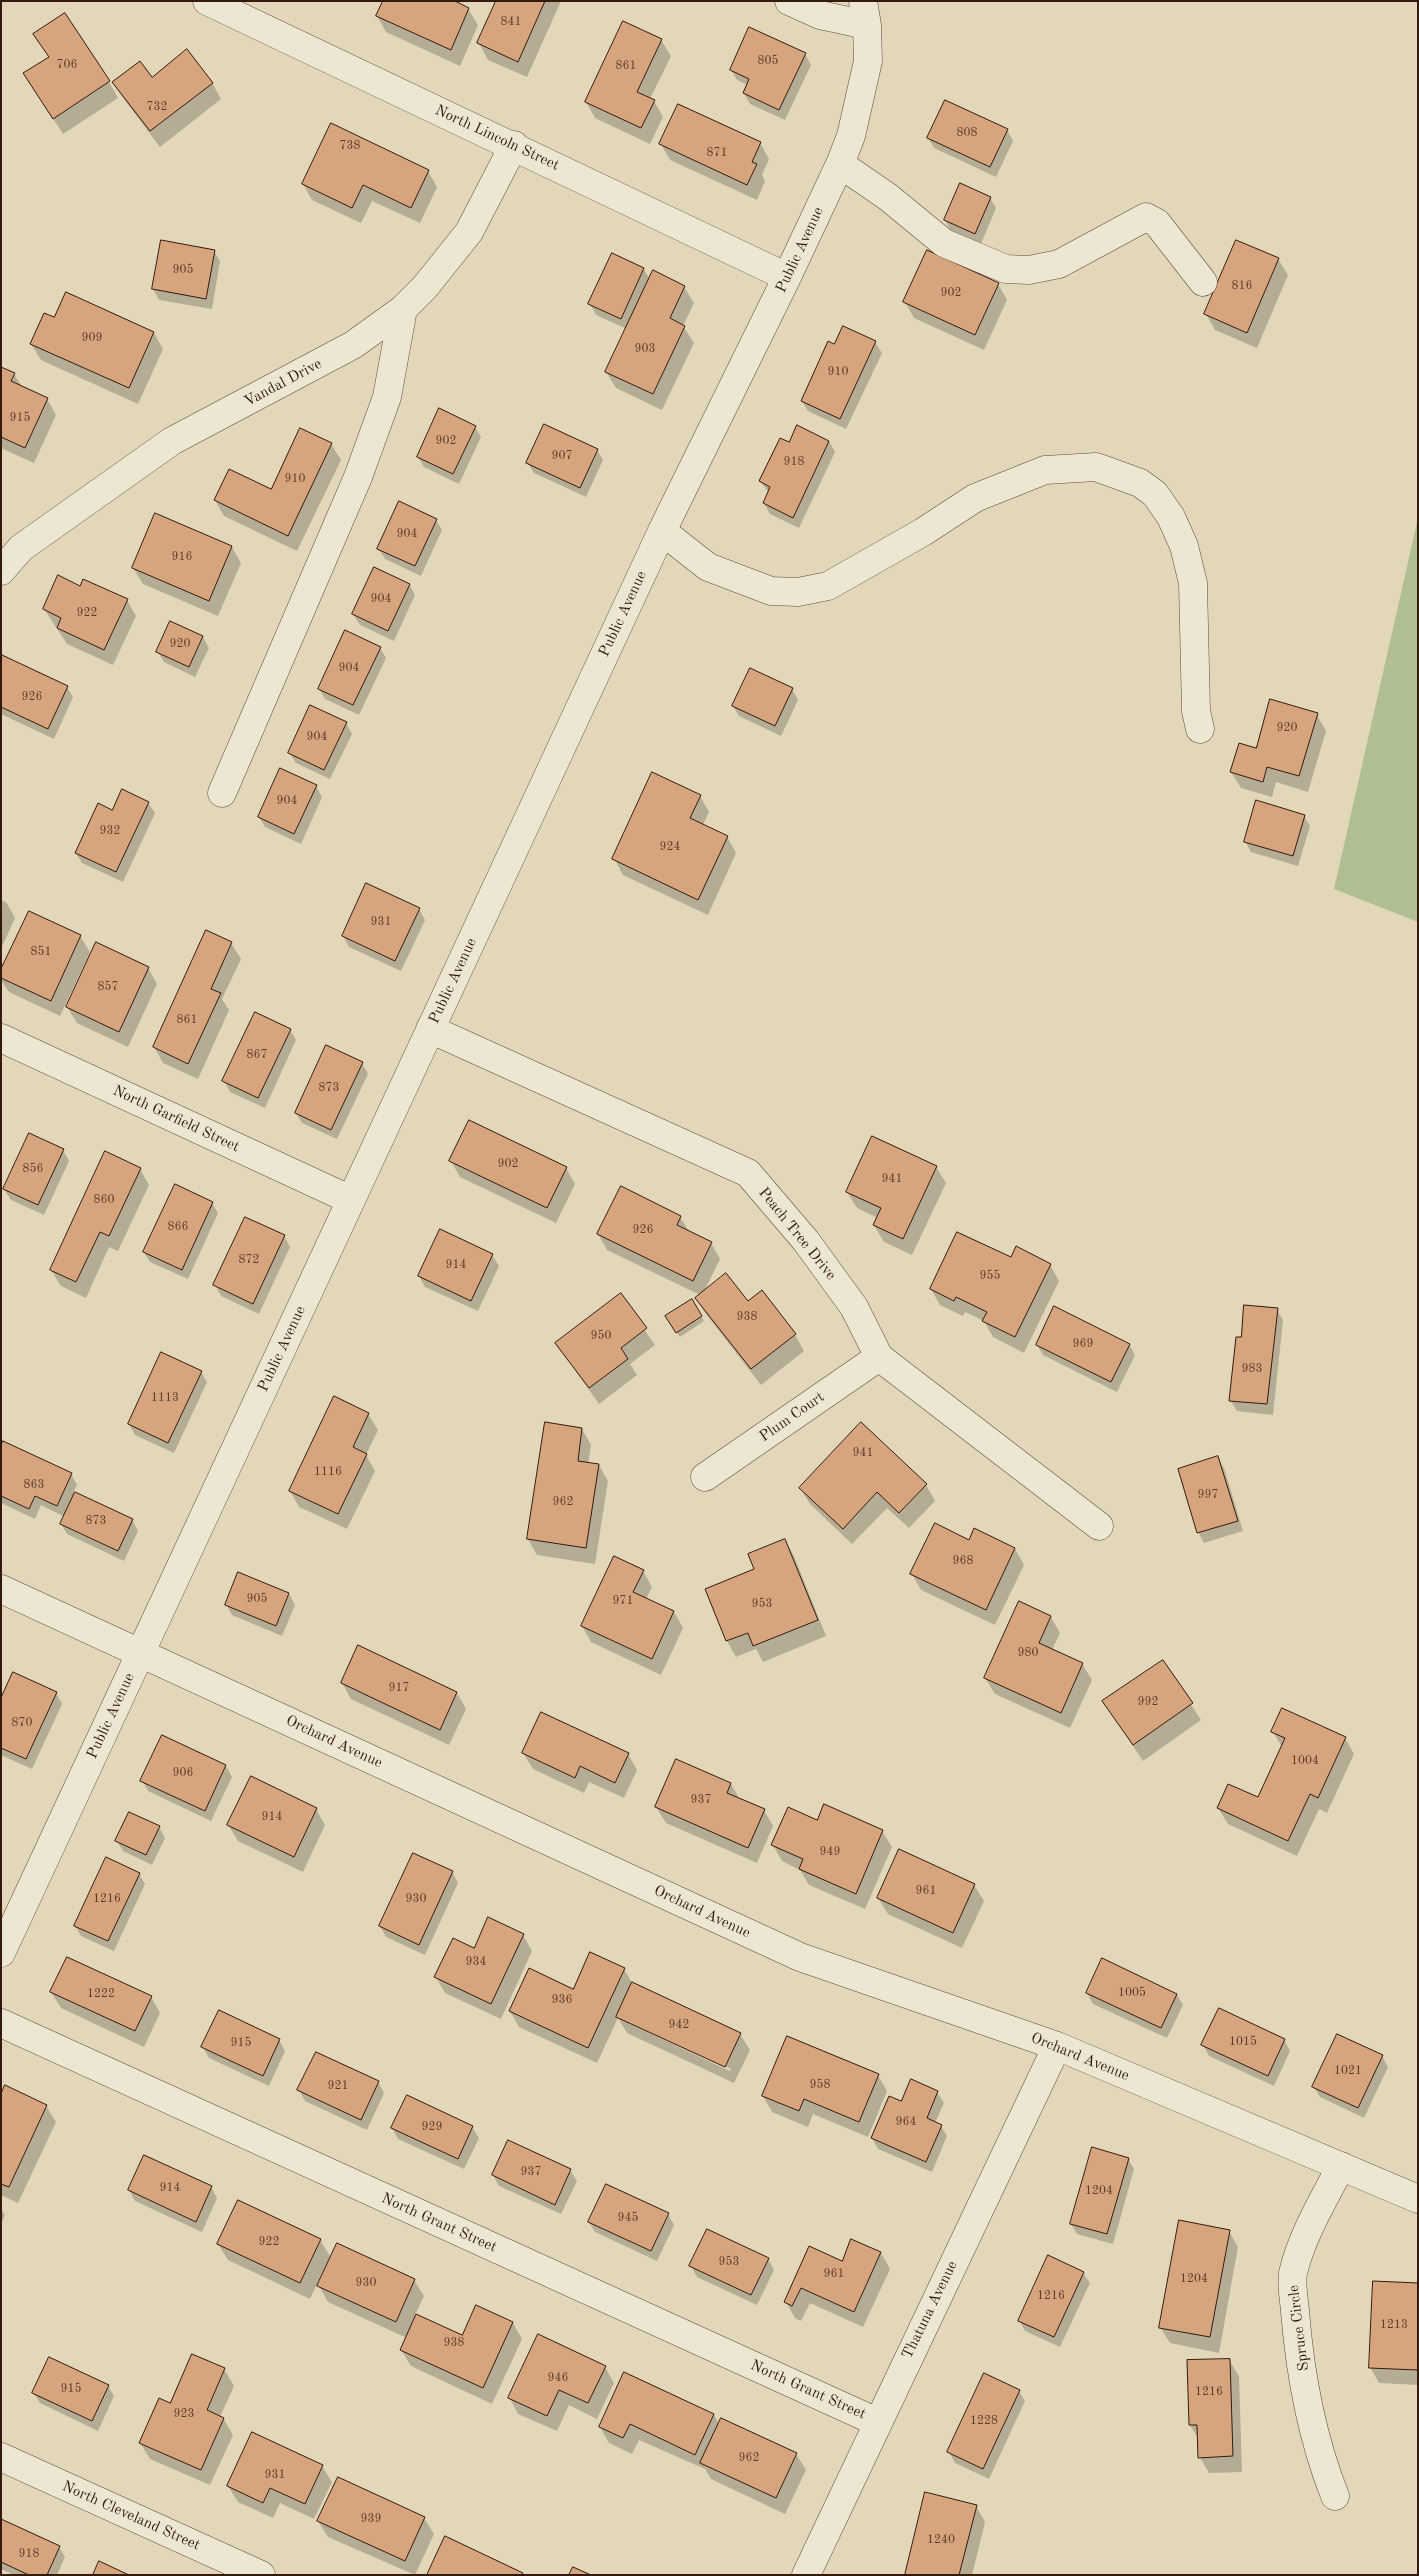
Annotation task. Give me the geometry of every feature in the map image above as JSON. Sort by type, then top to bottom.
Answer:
[{"type":"street","name":"North Lincoln Street","points":[[206,1],[514,145],[787,277]]},
{"type":"street","points":[[789,1],[820,15],[865,13]]},
{"type":"street","name":"Public Avenue","points":[[1,1953],[662,531],[787,277],[840,164],[851,136],[868,61],[865,13]]},
{"type":"street","name":"Vandal Drive","points":[[1,571],[21,548],[172,441],[353,345],[403,309],[425,287],[470,232],[514,145]]},
{"type":"street","points":[[840,164],[888,197],[944,243],[1006,269],[1029,270],[1059,264],[1146,217],[1157,223],[1202,282]]},
{"type":"street","points":[[222,793],[358,477],[387,397],[403,309]]},
{"type":"street","points":[[662,531],[708,567],[771,591],[798,592],[828,586],[923,532],[975,498],[1045,470],[1096,467],[1140,483],[1155,494],[1171,517],[1184,546],[1193,583],[1196,711],[1200,729]]},
{"type":"street","name":"Peach Tree Drive","points":[[430,1029],[748,1173],[806,1241],[854,1307],[879,1357],[1099,1526]]},
{"type":"street","name":"North Garfield Street","points":[[1,1038],[351,1200]]},
{"type":"street","name":"Plum Court","points":[[705,1477],[879,1357]]},
{"type":"street","name":"Orchard Avenue","points":[[1,1589],[800,1957],[1057,2046],[1418,2199]]},
{"type":"street","name":"North Grant Street","points":[[1,2023],[876,2422]]},
{"type":"street","name":"Thatuna Avenue","points":[[806,2575],[876,2422],[1057,2046]]},
{"type":"street","name":"Spruce Circle","points":[[1335,2496],[1320,2458],[1308,2401],[1297,2334],[1293,2276],[1303,2241],[1341,2166]]},
{"type":"street","name":"North Cleveland Street","points":[[1,2457],[261,2575]]},
{"type":"green space","points":[[1418,518],[1418,922],[1334,889]]},
{"type":"building","points":[[383,1],[455,1],[469,8],[451,50],[376,16]]},
{"type":"building","points":[[496,1],[545,1],[518,62],[477,43]]},
{"type":"building","points":[[65,13],[110,81],[53,119],[23,73],[49,57],[33,34]]},
{"type":"building","points":[[623,21],[662,39],[637,92],[655,100],[641,128],[585,102]]},
{"type":"building","points":[[749,27],[806,53],[779,110],[743,93],[749,79],[730,70]]},
{"type":"building","points":[[187,49],[213,83],[150,131],[112,82],[140,61],[152,77]]},
{"type":"building","points":[[945,100],[1008,129],[990,167],[927,138]]},
{"type":"building","points":[[678,104],[761,142],[752,162],[757,164],[747,185],[659,144]]},
{"type":"building","points":[[331,123],[429,170],[411,208],[363,185],[352,208],[302,184]]},
{"type":"building","points":[[960,183],[991,197],[975,234],[944,220]]},
{"type":"building","points":[[161,240],[215,250],[206,299],[152,289]]},
{"type":"building","points":[[1236,240],[1279,258],[1247,333],[1204,314]]},
{"type":"building","points":[[927,250],[999,283],[975,335],[903,302]]},
{"type":"building","points":[[612,253],[644,268],[621,319],[588,304]]},
{"type":"building","points":[[653,270],[685,286],[670,318],[685,326],[653,394],[605,372]]},
{"type":"building","points":[[66,292],[154,332],[129,388],[30,344],[44,313],[54,317]]},
{"type":"building","points":[[843,326],[876,341],[840,419],[801,401],[828,341],[834,344]]},
{"type":"building","points":[[1,367],[15,373],[11,381],[48,398],[25,448],[1,437]]},
{"type":"building","points":[[439,408],[476,426],[453,474],[417,457]]},
{"type":"building","points":[[544,424],[598,449],[580,488],[526,463]]},
{"type":"building","points":[[797,425],[829,441],[793,518],[763,503],[770,487],[759,481],[780,438],[789,442]]},
{"type":"building","points":[[300,428],[332,443],[288,536],[214,500],[229,469],[271,489]]},
{"type":"building","points":[[399,501],[437,519],[415,566],[377,549]]},
{"type":"building","points":[[155,513],[232,546],[209,601],[132,568]]},
{"type":"building","points":[[374,567],[410,584],[388,631],[352,614]]},
{"type":"building","points":[[58,575],[80,586],[83,579],[128,599],[104,650],[57,628],[61,618],[43,609]]},
{"type":"building","points":[[170,621],[203,636],[189,667],[156,652]]},
{"type":"building","points":[[345,630],[381,647],[353,705],[318,689]]},
{"type":"building","points":[[2,655],[68,686],[48,729],[1,707]]},
{"type":"building","points":[[750,668],[793,688],[775,726],[732,706]]},
{"type":"building","points":[[1270,699],[1318,713],[1299,776],[1267,767],[1263,782],[1230,772],[1239,743],[1256,748]]},
{"type":"building","points":[[310,705],[347,722],[324,770],[288,753]]},
{"type":"building","points":[[280,768],[317,785],[294,834],[258,817]]},
{"type":"building","points":[[652,772],[701,795],[690,818],[728,836],[698,900],[612,859]]},
{"type":"building","points":[[122,789],[149,802],[116,872],[75,853],[98,803],[112,810]]},
{"type":"building","points":[[1256,800],[1305,815],[1293,856],[1244,842]]},
{"type":"building","points":[[366,883],[420,908],[395,961],[342,936]]},
{"type":"building","points":[[29,911],[81,935],[51,1001],[1,978],[1,969]]},
{"type":"building","points":[[206,930],[232,942],[211,989],[221,993],[188,1064],[153,1047]]},
{"type":"building","points":[[96,942],[149,967],[119,1032],[66,1007]]},
{"type":"building","points":[[255,1012],[291,1029],[258,1098],[222,1081]]},
{"type":"building","points":[[326,1045],[363,1062],[331,1130],[295,1113]]},
{"type":"building","points":[[469,1120],[567,1167],[547,1208],[449,1161]]},
{"type":"building","points":[[29,1133],[64,1149],[38,1205],[3,1189]]},
{"type":"building","points":[[872,1136],[937,1166],[903,1239],[873,1225],[881,1208],[846,1192]]},
{"type":"building","points":[[105,1151],[141,1168],[109,1236],[100,1232],[76,1282],[50,1270]]},
{"type":"building","points":[[175,1184],[213,1202],[182,1270],[143,1252]]},
{"type":"building","points":[[621,1186],[681,1216],[677,1225],[712,1242],[693,1281],[597,1234]]},
{"type":"building","points":[[245,1217],[285,1235],[253,1304],[213,1285]]},
{"type":"building","points":[[440,1229],[493,1254],[471,1301],[418,1276]]},
{"type":"building","points":[[957,1232],[1011,1257],[1016,1246],[1051,1264],[1015,1337],[982,1321],[987,1312],[956,1297],[954,1301],[930,1289]]},
{"type":"building","points":[[726,1273],[748,1301],[762,1290],[796,1334],[751,1369],[695,1298]]},
{"type":"building","points":[[621,1293],[647,1328],[621,1348],[628,1359],[589,1388],[555,1343]]},
{"type":"building","points":[[692,1299],[702,1316],[676,1333],[665,1316]]},
{"type":"building","points":[[1244,1305],[1278,1308],[1267,1404],[1229,1401],[1236,1337],[1241,1337]]},
{"type":"building","points":[[1054,1306],[1130,1344],[1111,1382],[1036,1345]]},
{"type":"building","points":[[161,1352],[202,1371],[168,1443],[128,1424]]},
{"type":"building","points":[[334,1396],[369,1413],[353,1447],[367,1454],[338,1514],[289,1491]]},
{"type":"building","points":[[545,1422],[582,1428],[578,1461],[599,1464],[586,1548],[527,1539]]},
{"type":"building","points":[[861,1422],[927,1484],[899,1513],[877,1492],[843,1529],[799,1488]]},
{"type":"building","points":[[3,1441],[72,1473],[57,1506],[35,1496],[29,1509],[1,1496],[1,1446]]},
{"type":"building","points":[[1218,1456],[1238,1521],[1197,1533],[1178,1469]]},
{"type":"building","points":[[75,1492],[133,1519],[118,1551],[60,1524]]},
{"type":"building","points":[[935,1523],[969,1540],[974,1528],[1015,1548],[986,1610],[910,1574]]},
{"type":"building","points":[[785,1539],[818,1620],[753,1646],[748,1633],[726,1641],[705,1589],[754,1569],[748,1554]]},
{"type":"building","points":[[614,1556],[644,1570],[633,1592],[674,1611],[652,1659],[581,1626]]},
{"type":"building","points":[[238,1572],[289,1593],[276,1626],[225,1605]]},
{"type":"building","points":[[1019,1601],[1051,1616],[1039,1643],[1083,1663],[1061,1713],[984,1678]]},
{"type":"building","points":[[358,1645],[457,1692],[440,1730],[341,1683]]},
{"type":"building","points":[[1163,1660],[1193,1703],[1133,1745],[1102,1701]]},
{"type":"building","points":[[13,1672],[57,1692],[26,1759],[1,1748],[1,1698]]},
{"type":"building","points":[[1282,1708],[1346,1737],[1318,1798],[1310,1794],[1288,1841],[1217,1808],[1228,1784],[1258,1797],[1285,1738],[1271,1732]]},
{"type":"building","points":[[541,1712],[629,1753],[615,1783],[580,1766],[575,1778],[522,1753]]},
{"type":"building","points":[[162,1735],[226,1765],[205,1811],[140,1781]]},
{"type":"building","points":[[676,1759],[731,1783],[727,1793],[765,1809],[748,1848],[655,1807]]},
{"type":"building","points":[[251,1776],[317,1808],[294,1857],[227,1825]]},
{"type":"building","points":[[824,1804],[883,1830],[856,1894],[799,1869],[803,1859],[771,1845],[788,1807],[817,1820]]},
{"type":"building","points":[[129,1812],[160,1826],[146,1855],[115,1841]]},
{"type":"building","points":[[899,1849],[975,1884],[953,1933],[877,1898]]},
{"type":"building","points":[[413,1853],[453,1871],[419,1945],[379,1926]]},
{"type":"building","points":[[106,1857],[140,1873],[108,1941],[74,1926]]},
{"type":"building","points":[[488,1917],[524,1934],[491,2004],[434,1977],[453,1938],[474,1948]]},
{"type":"building","points":[[590,1952],[625,1968],[588,2048],[509,2011],[529,1968],[573,1989]]},
{"type":"building","points":[[67,1957],[152,1996],[135,2031],[50,1992]]},
{"type":"building","points":[[1102,1958],[1177,1994],[1161,2028],[1086,1993]]},
{"type":"building","points":[[632,1982],[741,2033],[725,2067],[616,2017]]},
{"type":"building","points":[[1219,2008],[1285,2039],[1268,2076],[1201,2045]]},
{"type":"building","points":[[219,2010],[280,2039],[263,2076],[201,2047]]},
{"type":"building","points":[[1337,2034],[1383,2055],[1358,2108],[1312,2087]]},
{"type":"building","points":[[787,2036],[879,2074],[859,2122],[804,2099],[799,2111],[762,2096]]},
{"type":"building","points":[[316,2052],[379,2081],[361,2120],[297,2090]]},
{"type":"building","points":[[911,2079],[938,2091],[927,2118],[942,2125],[926,2162],[871,2138],[889,2096],[901,2101]]},
{"type":"building","points":[[5,2085],[47,2105],[9,2187],[1,2184],[1,2094]]},
{"type":"building","points":[[407,2095],[473,2126],[458,2159],[391,2128]]},
{"type":"building","points":[[508,2140],[571,2169],[555,2205],[492,2175]]},
{"type":"building","points":[[1092,2147],[1129,2158],[1107,2234],[1070,2224]]},
{"type":"building","points":[[144,2155],[212,2186],[196,2222],[128,2190]]},
{"type":"building","points":[[606,2184],[669,2213],[651,2251],[588,2222]]},
{"type":"building","points":[[238,2200],[321,2239],[300,2283],[217,2244]]},
{"type":"building","points":[[1179,2220],[1230,2230],[1210,2337],[1159,2328]]},
{"type":"building","points":[[707,2229],[769,2258],[751,2295],[689,2266]]},
{"type":"building","points":[[851,2239],[881,2252],[854,2312],[801,2288],[792,2306],[784,2302],[809,2246],[842,2261]]},
{"type":"building","points":[[337,2243],[415,2279],[396,2322],[317,2286]]},
{"type":"building","points":[[1048,2255],[1084,2272],[1054,2337],[1018,2321]]},
{"type":"building","points":[[1373,2281],[1418,2283],[1418,2370],[1369,2368]]},
{"type":"building","points":[[476,2305],[513,2322],[483,2388],[400,2350],[416,2314],[462,2335]]},
{"type":"building","points":[[538,2334],[606,2366],[588,2403],[559,2390],[547,2416],[508,2398]]},
{"type":"building","points":[[192,2354],[225,2368],[207,2410],[224,2418],[201,2470],[139,2443],[159,2398],[170,2403]]},
{"type":"building","points":[[49,2357],[109,2385],[92,2421],[32,2393]]},
{"type":"building","points":[[1230,2359],[1233,2456],[1198,2458],[1197,2425],[1189,2425],[1187,2360]]},
{"type":"building","points":[[624,2372],[714,2414],[695,2455],[630,2424],[623,2438],[599,2427]]},
{"type":"building","points":[[984,2373],[1020,2390],[983,2469],[947,2452]]},
{"type":"building","points":[[721,2418],[797,2453],[776,2498],[700,2463]]},
{"type":"building","points":[[252,2432],[323,2465],[305,2504],[270,2488],[263,2503],[227,2486]]},
{"type":"building","points":[[338,2477],[425,2517],[405,2561],[317,2521]]},
{"type":"building","points":[[925,2492],[977,2505],[959,2575],[905,2575]]},
{"type":"building","points":[[1,2519],[60,2546],[47,2575],[29,2575],[1,2562]]},
{"type":"building","points":[[445,2536],[523,2573],[522,2575],[427,2575]]},
{"type":"building","points":[[99,2561],[129,2575],[93,2575]]},
{"type":"building","points":[[573,2567],[591,2575],[569,2575]]}]
